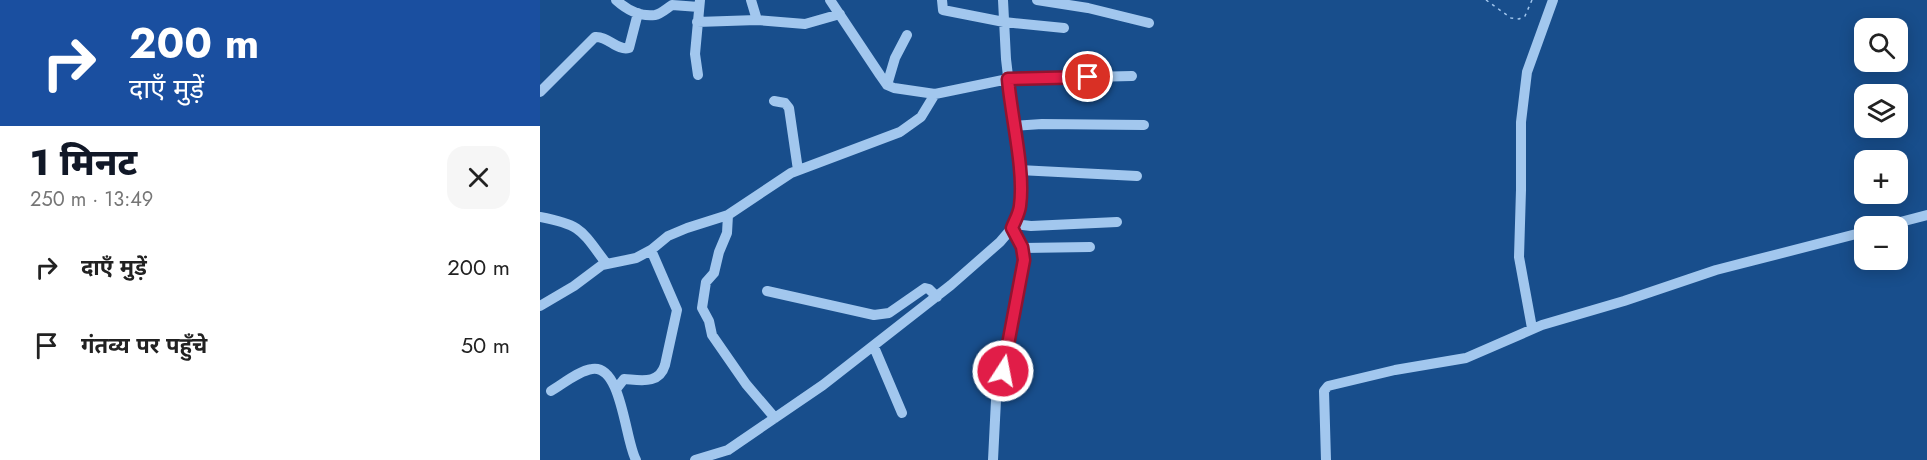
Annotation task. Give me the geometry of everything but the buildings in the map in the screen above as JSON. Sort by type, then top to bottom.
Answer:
[{"type":"street","points":[[616,0],[626,9],[657,15],[674,4],[699,4],[695,54],[698,75]]},
{"type":"street","points":[[751,0],[757,20]]},
{"type":"street","points":[[830,0],[887,85],[894,88],[935,94],[1008,79],[1132,76]]},
{"type":"street","points":[[942,0],[943,10],[1004,22],[1064,28]]},
{"type":"street","points":[[695,460],[729,450],[823,385],[937,297],[1000,242],[1013,226],[1020,207],[1019,170],[1008,79],[1003,0]]},
{"type":"street","points":[[1037,0],[1088,8],[1149,23]]},
{"type":"street","points":[[1532,328],[1519,257],[1521,122],[1527,72],[1552,0]]},
{"type":"street","points":[[540,92],[595,37],[603,37],[624,49],[629,48],[638,13]]},
{"type":"street","points":[[698,22],[757,20],[805,24],[840,14]]},
{"type":"street","points":[[887,85],[895,58],[907,35]]},
{"type":"street","points":[[540,306],[574,286],[606,263],[631,259],[651,250],[668,236],[728,215],[798,170],[900,132],[921,117],[935,94]]},
{"type":"street","points":[[774,101],[785,103],[789,108],[798,170]]},
{"type":"street","points":[[1013,126],[1144,125]]},
{"type":"street","points":[[1019,170],[1137,176]]},
{"type":"street","points":[[728,215],[727,233],[714,273],[706,282],[702,308],[709,321],[712,335],[746,384],[775,418]]},
{"type":"street","points":[[1908,220],[1927,215]]},
{"type":"street","points":[[540,217],[566,222],[577,227],[606,263]]},
{"type":"street","points":[[1013,226],[1117,222]]},
{"type":"street","points":[[993,460],[996,400],[1024,260],[1023,248],[1013,226]]},
{"type":"street","points":[[1326,460],[1324,391],[1328,386],[1395,370],[1466,358],[1497,346],[1532,328],[1624,301],[1716,270],[1854,235]]},
{"type":"street","points":[[1023,248],[1090,247]]},
{"type":"street","points":[[616,388],[624,379],[641,381],[658,377],[663,373],[677,310],[651,250]]},
{"type":"street","points":[[767,291],[874,315],[889,313],[925,288],[937,297]]},
{"type":"street","points":[[874,347],[902,413]]},
{"type":"street","points":[[551,391],[586,371],[601,370],[616,388],[631,449],[636,460]]},
{"type":"path","points":[[1486,0],[1511,18],[1519,19],[1525,16],[1532,0]]},
{"type":"route","points":[[1003,371],[1024,260],[1022,247],[1012,228],[1020,207],[1020,198],[1019,170],[1008,79],[1088,77]]}]
